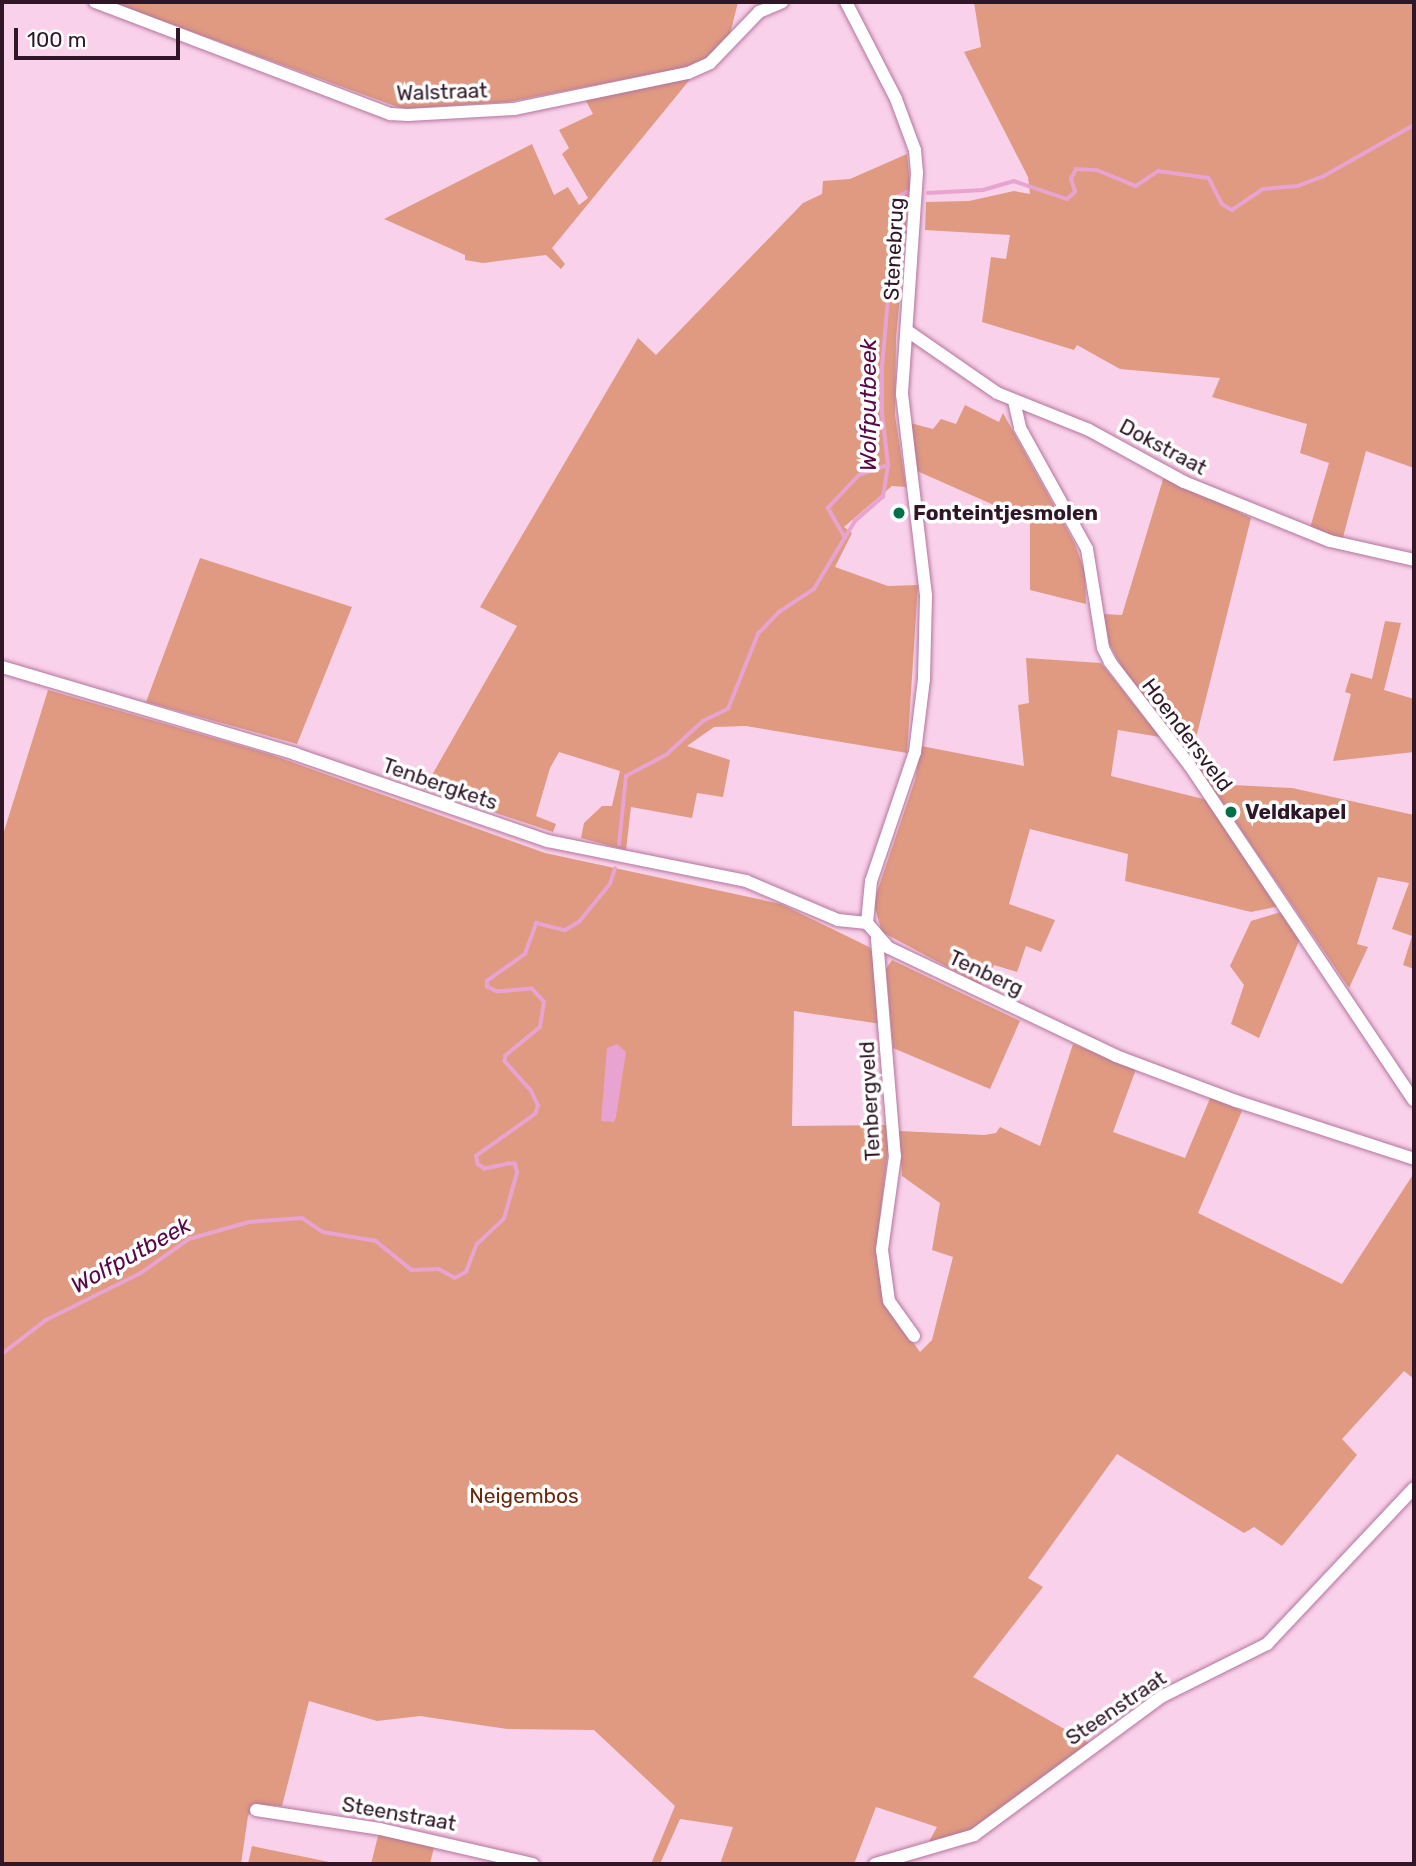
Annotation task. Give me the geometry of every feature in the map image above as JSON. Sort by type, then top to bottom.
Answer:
[{"type":"street","name":"Walstraat","points":[[95,2],[390,114],[408,114],[514,109],[688,73],[710,63],[759,12],[782,2]]},
{"type":"street","name":"Stenebrug","points":[[846,2],[896,99],[915,150],[909,332],[902,394],[926,596],[915,752],[871,880],[867,923]]},
{"type":"street","name":"Dokstraat","points":[[909,332],[967,375],[1014,401],[1089,430],[1184,482],[1338,543],[1414,560]]},
{"type":"street","name":"Hoendersveld","points":[[1014,401],[1020,428],[1087,550],[1103,648],[1110,662],[1190,766],[1414,1100]]},
{"type":"street","name":"Tenbergkets","points":[[2,667],[295,754],[548,841],[746,881],[838,920],[867,923]]},
{"type":"street","points":[[867,923],[877,939]]},
{"type":"street","name":"Tenberg","points":[[877,939],[1116,1056],[1236,1101],[1414,1159]]},
{"type":"street","name":"Tenbergveld","points":[[877,939],[895,1156],[882,1251],[889,1301],[914,1336]]},
{"type":"street","name":"Steenstraat","points":[[875,1864],[974,1835],[1161,1697],[1267,1644],[1414,1490]]},
{"type":"street","name":"Steenstraat","points":[[256,1810],[380,1829],[533,1864]]},
{"type":"green space","points":[[111,2],[738,2],[730,34],[709,56],[688,67],[508,102],[403,109]]},
{"type":"green space","points":[[974,2],[1414,2],[1414,468],[1366,451],[1342,541],[1310,528],[1329,463],[1300,453],[1307,424],[1212,397],[1220,378],[1120,369],[1077,345],[1074,350],[982,322],[991,257],[1006,259],[1010,235],[925,230],[926,202],[969,201],[1014,191],[1030,194],[1028,177],[964,52],[981,47]]},
{"type":"green space","points":[[692,77],[552,248],[565,264],[561,269],[546,255],[483,263],[465,260],[465,255],[384,219],[532,144],[554,195],[568,187],[579,205],[588,198],[562,154],[569,148],[559,130],[593,114],[585,99]]},
{"type":"green space","points":[[907,154],[910,183],[896,339],[895,415],[906,487],[892,486],[844,527],[852,533],[835,567],[888,586],[918,585],[907,753],[746,726],[714,727],[687,746],[730,760],[723,797],[697,793],[692,818],[631,807],[626,850],[581,838],[584,823],[602,806],[612,806],[620,771],[559,752],[550,768],[536,816],[556,824],[553,832],[424,789],[517,626],[480,607],[638,338],[656,355],[803,203],[822,194],[823,181],[850,179]]},
{"type":"green space","points":[[965,405],[999,422],[1003,413],[1075,544],[1085,572],[1086,604],[1030,590],[1030,521],[917,471],[910,423],[933,429],[941,419],[956,424]]},
{"type":"green space","points":[[1164,476],[1251,518],[1193,750],[1232,785],[1292,788],[1414,815],[1414,969],[1403,965],[1412,936],[1392,929],[1409,883],[1378,877],[1357,944],[1368,947],[1349,988],[1188,752],[1128,679],[1109,643],[1103,614],[1122,615]]},
{"type":"green space","points":[[200,558],[352,607],[297,744],[146,702]]},
{"type":"green space","points":[[1385,621],[1401,623],[1384,690],[1414,699],[1414,752],[1333,761],[1351,694],[1345,692],[1351,673],[1372,679]]},
{"type":"green space","points":[[1026,658],[1101,663],[1160,737],[1118,730],[1111,776],[1211,801],[1280,906],[1251,912],[1125,881],[1128,854],[1030,829],[1009,904],[1055,920],[1041,952],[1026,946],[1017,972],[994,965],[990,974],[985,972],[981,985],[882,932],[874,905],[915,780],[921,746],[1024,766],[1018,705],[1029,703]]},
{"type":"green space","name":"Neigembos","points":[[48,690],[272,755],[545,853],[781,904],[869,947],[875,958],[881,1024],[794,1011],[792,1126],[891,1125],[876,1250],[885,1303],[920,1352],[932,1340],[953,1257],[932,1250],[940,1203],[902,1176],[899,1131],[984,1135],[996,1133],[1000,1127],[1040,1146],[1073,1044],[1136,1069],[1113,1132],[1185,1158],[1211,1096],[1242,1111],[1198,1213],[1342,1284],[1414,1173],[1414,1379],[1404,1371],[1342,1439],[1357,1455],[1282,1546],[1254,1527],[1244,1533],[1117,1454],[1028,1578],[1043,1587],[973,1677],[1089,1743],[972,1830],[927,1845],[937,1827],[876,1807],[854,1864],[720,1864],[733,1827],[680,1819],[660,1864],[651,1864],[675,1806],[594,1730],[507,1729],[420,1716],[377,1721],[309,1701],[282,1806],[255,1805],[248,1816],[241,1864],[2,1864],[2,838]]},
{"type":"green space","points":[[1284,911],[1301,936],[1259,1038],[1231,1024],[1244,985],[1230,966],[1251,921]]},
{"type":"green space","points":[[892,960],[1020,1021],[990,1089],[893,1048],[886,969]]},
{"type":"green space","points":[[379,1832],[435,1843],[430,1864],[371,1864]]},
{"type":"green space","points":[[252,1846],[339,1864],[248,1864]]},
{"type":"shaded area","points":[[617,1044],[626,1052],[616,1117],[614,1122],[601,1121],[607,1048]]},
{"type":"waterway","name":"Wolfputbeek","points":[[928,193],[983,190],[1014,181],[1067,199],[1075,192],[1071,179],[1076,169],[1097,170],[1136,186],[1158,171],[1209,178],[1222,204],[1232,210],[1263,189],[1298,186],[1324,176],[1414,125]]},
{"type":"waterway","name":"Wolfputbeek","points":[[619,845],[626,776],[666,755],[703,721],[728,709],[758,634],[779,612],[814,589],[855,521],[883,497],[888,465],[882,413],[882,368],[897,197],[907,192]]},
{"type":"waterway","points":[[845,538],[828,508],[859,475],[888,465]]},
{"type":"waterway","name":"Wolfputbeek","points":[[2,1354],[46,1320],[141,1273],[189,1239],[249,1222],[302,1218],[323,1232],[376,1241],[412,1270],[439,1269],[455,1278],[466,1272],[477,1244],[504,1219],[517,1173],[515,1164],[485,1169],[478,1165],[476,1156],[535,1114],[538,1106],[531,1091],[505,1062],[505,1056],[540,1027],[544,1002],[532,989],[497,992],[487,987],[487,981],[525,954],[536,923],[565,930],[579,922],[610,884],[615,869]]},
{"type":"place","name":"Fonteintjesmolen","points":[[899,513]]},
{"type":"place","name":"Veldkapel","points":[[1231,812]]}]
